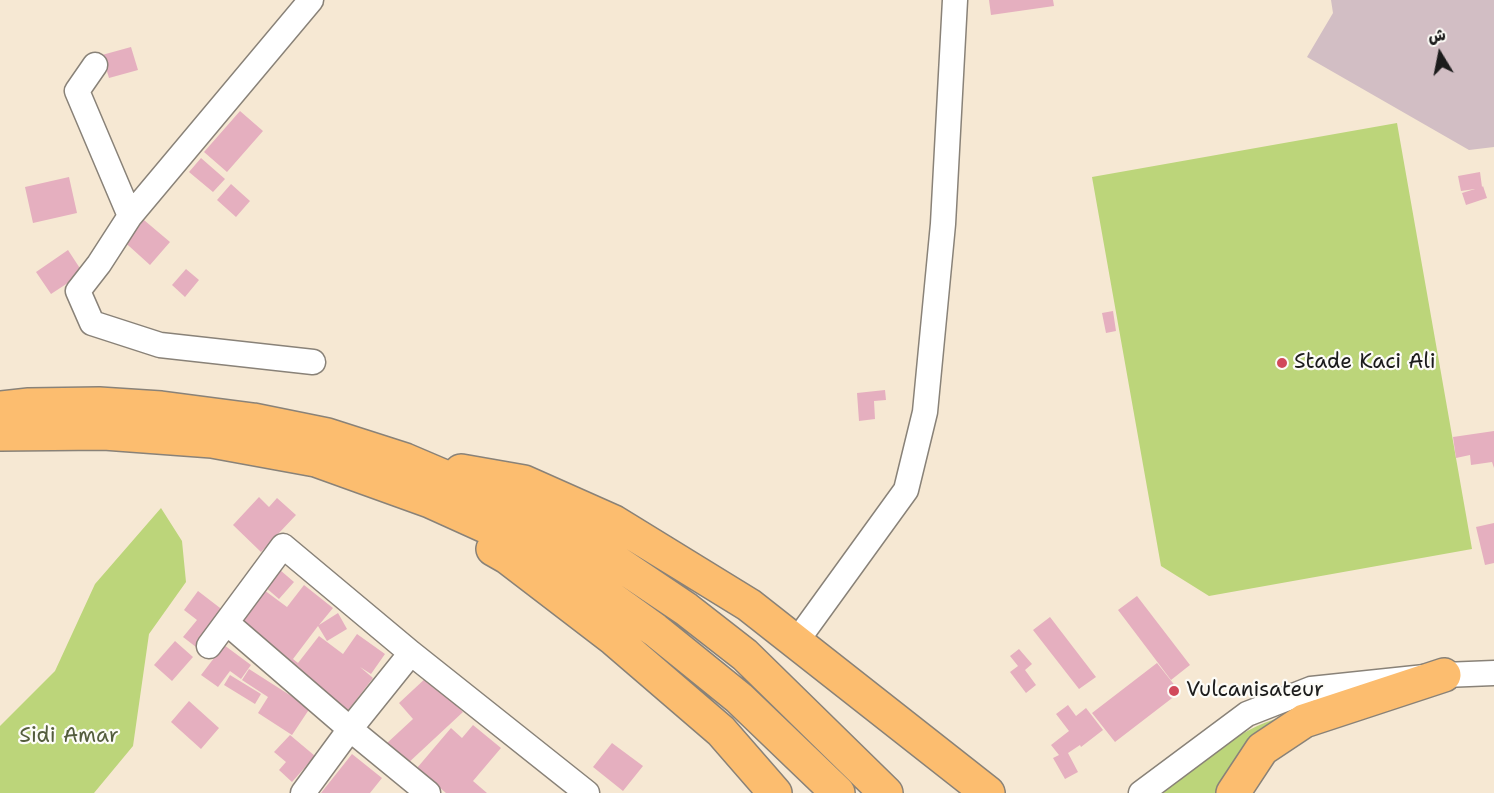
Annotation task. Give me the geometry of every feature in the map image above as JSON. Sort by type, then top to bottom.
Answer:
[{"type":"highway","points":[[0,408],[99,404],[161,408],[253,420],[327,435],[405,460],[585,541],[686,609],[745,655],[886,793]]},
{"type":"highway","points":[[0,434],[104,433],[212,441],[316,460],[430,501],[503,534],[577,574],[655,630],[739,698],[838,793]]},
{"type":"highway","points":[[405,460],[524,482],[614,522],[750,605],[988,793]]},
{"type":"highway","points":[[371,480],[507,557],[596,626],[721,731],[775,793]]},
{"type":"highway","points":[[1233,793],[1262,749],[1304,721],[1444,675]]},
{"type":"street","points":[[311,0],[130,216],[99,264],[78,291],[92,323],[160,345],[313,362]]},
{"type":"street","points":[[796,642],[906,490],[925,412],[943,224],[955,0]]},
{"type":"street","points":[[95,65],[77,91],[130,216]]},
{"type":"street","points":[[209,646],[283,546],[411,653],[587,793]]},
{"type":"street","points":[[226,622],[428,793]]},
{"type":"street","points":[[303,793],[350,729],[411,653]]},
{"type":"street","points":[[1141,793],[1247,714],[1311,689],[1444,675],[1494,673]]},
{"type":"shaded area","points":[[1331,0],[1494,0],[1494,147],[1469,150],[1307,57],[1333,13]]},
{"type":"green space","name":"Stade Kaci Ali","points":[[1397,123],[1472,549],[1209,596],[1161,566],[1092,177]]},
{"type":"green space","name":"Sidi Amar","points":[[161,508],[182,541],[186,582],[149,634],[133,746],[94,793],[0,793],[0,726],[55,671],[95,584]]},
{"type":"green space","points":[[1282,717],[1220,785],[1216,793],[1163,793],[1233,739]]},
{"type":"building","points":[[989,0],[1053,0],[1054,6],[991,15]]},
{"type":"building","points":[[131,47],[138,70],[109,78],[102,55]]},
{"type":"building","points":[[240,111],[263,131],[227,172],[204,152]]},
{"type":"building","points":[[201,158],[225,179],[213,192],[189,172]]},
{"type":"building","points":[[1480,172],[1482,187],[1487,198],[1466,205],[1462,193],[1475,189],[1461,191],[1458,176]]},
{"type":"building","points":[[69,177],[77,213],[33,223],[25,187]]},
{"type":"building","points":[[231,184],[250,201],[236,217],[217,200]]},
{"type":"building","points":[[138,215],[170,242],[150,265],[119,237]]},
{"type":"building","points":[[68,250],[83,273],[51,294],[36,272]]},
{"type":"building","points":[[186,269],[199,280],[185,297],[172,285]]},
{"type":"building","points":[[1113,311],[1116,331],[1106,333],[1102,313]]},
{"type":"building","points":[[885,390],[886,400],[874,401],[875,419],[859,421],[857,393]]},
{"type":"building","points":[[1494,431],[1494,468],[1492,462],[1471,465],[1470,455],[1456,458],[1453,437]]},
{"type":"building","points":[[259,497],[269,507],[277,498],[296,515],[261,552],[233,525]]},
{"type":"building","points":[[1494,523],[1494,563],[1485,565],[1476,527]]},
{"type":"building","points":[[280,570],[294,582],[279,599],[265,587]]},
{"type":"building","points":[[304,585],[333,608],[319,625],[338,613],[347,629],[327,641],[318,626],[293,659],[298,663],[319,636],[343,654],[357,634],[385,654],[371,674],[360,667],[373,678],[346,713],[235,627],[264,590],[287,607]]},
{"type":"building","points":[[198,591],[224,611],[196,647],[183,637],[197,620],[184,610]]},
{"type":"building","points":[[1137,596],[1190,665],[1171,680],[1118,610]]},
{"type":"building","points":[[1050,617],[1096,677],[1079,689],[1033,630]]},
{"type":"building","points":[[175,641],[193,657],[172,681],[154,665]]},
{"type":"building","points":[[224,645],[251,665],[241,679],[230,671],[218,687],[201,675]]},
{"type":"building","points":[[1019,649],[1032,664],[1025,670],[1036,685],[1026,693],[1010,672],[1018,666],[1010,656]]},
{"type":"building","points":[[1157,663],[1180,692],[1115,742],[1092,713]]},
{"type":"building","points":[[249,669],[310,708],[292,735],[258,713],[268,697],[242,680]]},
{"type":"building","points":[[230,675],[261,694],[255,704],[224,685]]},
{"type":"building","points":[[428,676],[463,712],[406,765],[386,744],[413,719],[399,703]]},
{"type":"building","points":[[189,701],[219,728],[201,749],[171,722]]},
{"type":"building","points":[[1068,705],[1076,716],[1086,708],[1103,730],[1081,747],[1080,745],[1068,753],[1078,772],[1065,779],[1053,758],[1059,755],[1051,745],[1069,731],[1056,714]]},
{"type":"building","points":[[473,725],[501,748],[473,781],[487,793],[446,793],[417,768],[451,728],[462,738]]},
{"type":"building","points":[[290,735],[315,756],[292,782],[279,770],[286,762],[274,752]]},
{"type":"building","points":[[612,743],[643,766],[623,791],[593,767]]},
{"type":"building","points":[[352,754],[382,778],[370,793],[321,793]]},
{"type":"place","name":"Stade Kaci Ali","points":[[1282,363]]},
{"type":"place","name":"Vulcanisateur","points":[[1174,691]]}]
